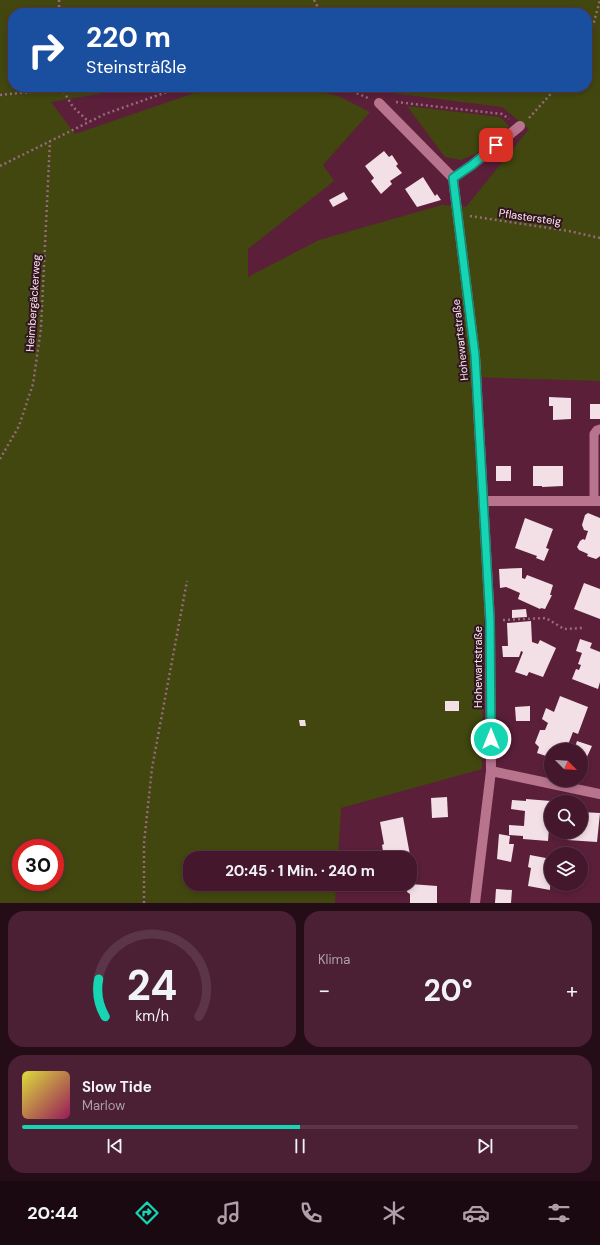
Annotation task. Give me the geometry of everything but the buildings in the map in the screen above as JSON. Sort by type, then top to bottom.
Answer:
[{"type":"street","points":[[379,103],[453,178],[472,165],[520,126]]},
{"type":"street","name":"Hohewartstraße","points":[[453,178],[475,355],[490,621],[491,771],[475,903]]},
{"type":"street","points":[[483,501],[597,501]]},
{"type":"street","points":[[491,771],[600,794]]},
{"type":"lane","points":[[597,501],[594,434],[600,429]]},
{"type":"path","points":[[592,26],[600,0]]},
{"type":"path","points":[[0,95],[26,92]]},
{"type":"path","points":[[64,92],[73,107],[89,122]]},
{"type":"path","points":[[0,166],[105,114],[167,92]]},
{"type":"path","points":[[354,92],[379,103],[401,102],[502,114],[520,126],[553,92]]},
{"type":"path","name":"Heimbergäckerweg","points":[[0,458],[19,426],[33,384],[41,328],[50,141]]},
{"type":"path","name":"Pflastersteig","points":[[457,214],[568,231],[600,238]]},
{"type":"path","points":[[144,903],[144,843],[152,768],[187,581]]},
{"type":"path","points":[[490,621],[546,618],[564,628],[582,628]]},
{"type":"green space","points":[[0,0],[600,0],[600,381],[471,377],[485,572],[482,769],[341,808],[338,851],[183,851],[183,891],[336,891],[335,903],[0,903]],"holes":[[[8,8],[592,8],[592,92],[387,92],[502,107],[529,129],[466,207],[442,205],[319,240],[248,277],[248,249],[334,181],[323,165],[370,112],[338,96],[322,92],[197,92],[75,134],[51,102],[110,92],[8,92]]]},
{"type":"green space","points":[[407,106],[500,117],[509,126],[477,153],[461,160],[445,157]]},
{"type":"route","points":[[491,739],[490,621],[475,355],[453,178],[472,165],[496,145]]}]
